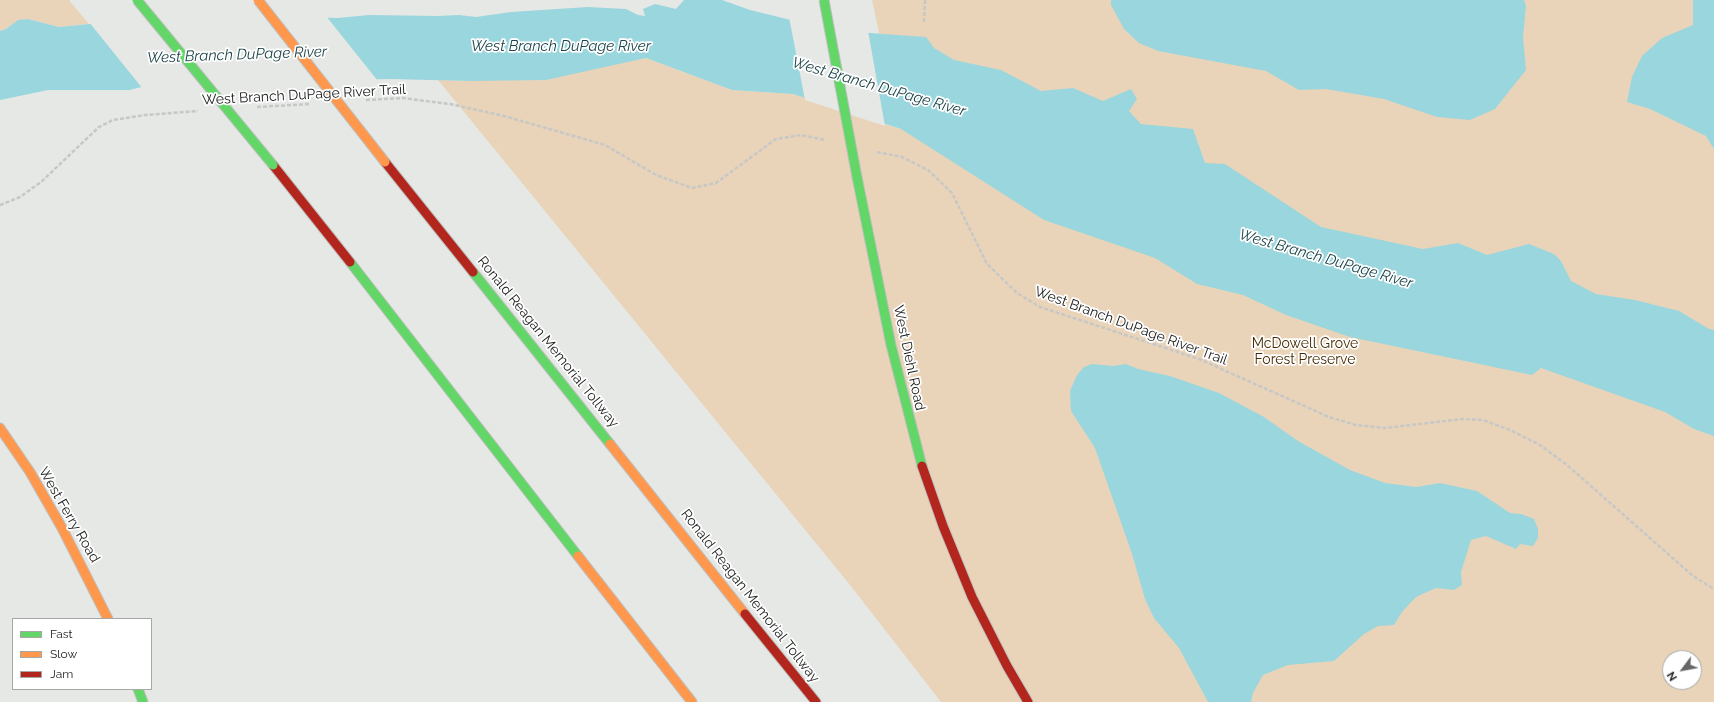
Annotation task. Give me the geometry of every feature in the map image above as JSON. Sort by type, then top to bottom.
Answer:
[{"type":"main road","points":[[137,0],[273,165],[445,383],[692,702]]},
{"type":"main road","name":"Ronald Reagan Memorial Tollway","points":[[258,0],[816,702]]},
{"type":"main road","name":"West Diehl Road","points":[[824,0],[857,177],[891,345],[920,460],[942,526],[972,597],[1007,666],[1028,702]]},
{"type":"main road","name":"West Ferry Road","points":[[0,428],[30,472],[62,528],[107,618]]},
{"type":"main road","points":[[138,690],[143,702]]},
{"type":"path","points":[[924,0],[924,22]]},
{"type":"path","name":"West Branch DuPage River Trail","points":[[364,100],[403,98],[450,104],[504,116],[606,146],[656,176],[692,188],[716,183],[776,139],[801,135]]},
{"type":"path","name":"West Branch DuPage River Trail","points":[[254,108],[317,103]]},
{"type":"path","name":"West Branch DuPage River Trail","points":[[0,205],[20,198],[41,182],[99,127],[114,120],[145,115],[200,111]]},
{"type":"path","name":"West Branch DuPage River Trail","points":[[902,157],[928,170],[952,193],[987,264],[1017,293],[1040,307],[1199,359],[1329,417],[1356,425],[1385,428],[1469,419],[1483,420],[1510,430],[1540,445],[1567,465],[1693,576],[1714,589]]},
{"type":"green space","points":[[0,0],[69,0],[89,24],[59,27],[28,19],[18,20],[6,29],[0,31]]},
{"type":"green space","name":"McDowell Grove Forest Preserve","points":[[872,0],[1714,0],[1714,702],[941,702],[850,585],[438,80],[471,81],[608,65],[646,58],[732,90],[793,94],[900,129]]},
{"type":"water","name":"West Branch DuPage River","points":[[684,0],[722,0],[750,10],[791,20],[870,33],[926,37],[934,48],[954,60],[1001,70],[1041,91],[1073,88],[1103,101],[1131,89],[1137,99],[1129,111],[1141,124],[1193,129],[1205,163],[1225,164],[1321,227],[1423,249],[1458,243],[1487,255],[1529,244],[1554,254],[1561,261],[1571,281],[1596,294],[1635,300],[1679,311],[1709,329],[1714,330],[1714,436],[1694,429],[1665,412],[1541,368],[1532,375],[1350,337],[1286,315],[1243,295],[1197,284],[1155,258],[1044,220],[901,129],[793,94],[732,90],[646,58],[546,80],[471,81],[389,79],[146,86],[129,90],[48,90],[0,100],[0,31],[6,29],[18,20],[28,19],[59,27],[89,24],[308,17],[337,18],[369,15],[459,15],[476,17],[511,12],[588,7],[626,9],[638,15],[645,16],[643,9],[655,4],[676,9]]},
{"type":"water","points":[[1111,0],[1524,0],[1526,6],[1523,37],[1526,70],[1495,109],[1470,120],[1437,117],[1384,99],[1326,89],[1299,90],[1266,71],[1158,51],[1139,43],[1124,29],[1111,5]]},
{"type":"water","points":[[1693,0],[1714,0],[1714,149],[1706,136],[1650,109],[1627,102],[1632,77],[1642,56],[1662,38],[1693,25]]},
{"type":"water","points":[[1092,364],[1114,366],[1126,364],[1138,369],[1170,376],[1219,393],[1264,417],[1298,441],[1350,470],[1385,483],[1416,487],[1440,483],[1477,491],[1510,513],[1521,514],[1534,519],[1538,529],[1538,538],[1533,546],[1520,544],[1516,549],[1486,536],[1471,540],[1461,572],[1462,585],[1454,590],[1436,588],[1416,597],[1402,612],[1394,625],[1378,626],[1364,634],[1334,661],[1288,665],[1263,675],[1253,693],[1251,702],[1208,702],[1179,648],[1154,618],[1145,599],[1132,554],[1095,448],[1071,411],[1070,391],[1077,375],[1084,367]]},
{"type":"pier","points":[[308,15],[326,16],[378,81],[143,89],[89,22]]},
{"type":"pier","points":[[789,17],[868,31],[885,126],[805,100]]},
{"type":"traffic: fast","points":[[137,0],[273,165]]},
{"type":"traffic: fast","points":[[824,0],[857,177]]},
{"type":"traffic: fast","points":[[857,177],[891,345],[922,466]]},
{"type":"traffic: fast","points":[[350,262],[578,556]]},
{"type":"traffic: fast","points":[[473,272],[610,444]]},
{"type":"traffic: fast","points":[[138,690],[143,702]]},
{"type":"traffic: slow","points":[[258,0],[385,162]]},
{"type":"traffic: slow","points":[[0,428],[30,472],[62,528],[107,618]]},
{"type":"traffic: slow","points":[[610,444],[745,614]]},
{"type":"traffic: slow","points":[[578,556],[692,702]]},
{"type":"traffic: jam","points":[[385,162],[473,272]]},
{"type":"traffic: jam","points":[[273,165],[350,262]]},
{"type":"traffic: jam","points":[[922,466],[943,526],[972,597],[1007,666],[1028,702]]},
{"type":"traffic: jam","points":[[745,614],[816,702]]}]
